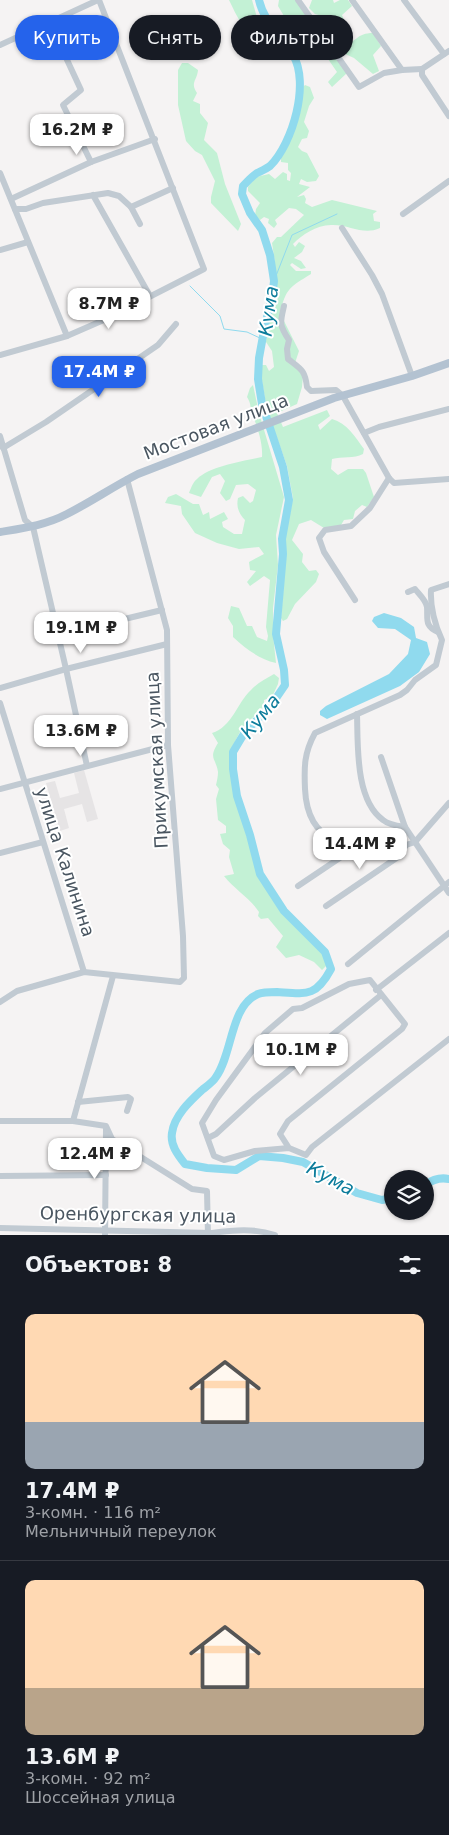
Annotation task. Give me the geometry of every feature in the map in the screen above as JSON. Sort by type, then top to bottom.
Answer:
[{"type":"main road","name":"Мостовая улица","points":[[0,532],[33,527],[68,514],[126,479],[178,457],[334,398],[412,376],[449,363]]},
{"type":"street","points":[[0,355],[67,336],[106,319],[204,269],[155,139],[99,0],[63,15]]},
{"type":"street","points":[[298,0],[359,87],[384,73],[422,68],[447,52],[404,0]]},
{"type":"street","points":[[352,0],[402,70]]},
{"type":"street","points":[[0,44],[15,37]]},
{"type":"street","points":[[67,60],[81,90],[63,105],[91,162]]},
{"type":"street","points":[[422,68],[422,75],[449,116]]},
{"type":"street","points":[[11,199],[91,162],[155,139]]},
{"type":"street","points":[[0,173],[67,336]]},
{"type":"street","points":[[403,214],[449,181]]},
{"type":"street","points":[[131,207],[173,188]]},
{"type":"street","points":[[15,209],[26,209],[43,203],[108,193],[118,196],[131,207],[140,224]]},
{"type":"street","points":[[93,195],[150,296]]},
{"type":"street","points":[[342,228],[382,294],[412,376]]},
{"type":"street","points":[[0,250],[28,242]]},
{"type":"street","points":[[284,306],[280,322],[281,328],[288,340],[288,359],[302,368],[306,377],[307,387],[311,391],[336,390],[343,396],[389,478],[394,483],[449,479]]},
{"type":"street","points":[[3,448],[46,422],[158,345],[176,324]]},
{"type":"street","points":[[364,433],[379,427],[449,409]]},
{"type":"street","points":[[0,436],[24,520],[33,527],[87,766]]},
{"type":"street","points":[[355,600],[324,552],[319,538],[325,530],[351,526],[370,508],[389,478]]},
{"type":"street","name":"Прикумская улица","points":[[113,976],[180,982],[184,978],[185,971],[168,745],[167,630],[126,479]]},
{"type":"street","points":[[449,584],[431,590],[438,632],[442,640],[434,668],[415,680],[400,695],[315,733],[304,762],[306,802],[316,828],[324,835],[346,844],[406,845],[415,842],[449,803]]},
{"type":"street","points":[[408,592],[415,589],[424,600],[427,606],[426,616],[428,623],[431,629],[438,632]]},
{"type":"street","points":[[58,635],[162,610]]},
{"type":"street","points":[[442,640],[449,635]]},
{"type":"street","points":[[0,688],[66,669],[167,644]]},
{"type":"street","name":"улица Калинина","points":[[0,703],[84,972]]},
{"type":"street","points":[[357,714],[359,766],[365,794],[370,805],[383,820],[405,827]]},
{"type":"street","points":[[0,789],[168,745]]},
{"type":"street","points":[[381,757],[405,827],[447,884],[449,893]]},
{"type":"street","points":[[0,854],[43,842]]},
{"type":"street","points":[[298,886],[359,844]]},
{"type":"street","points":[[326,906],[398,857],[406,845]]},
{"type":"street","points":[[348,964],[447,884]]},
{"type":"street","points":[[208,1138],[216,1134],[378,991],[449,933]]},
{"type":"street","points":[[0,1002],[17,991],[84,972],[113,976],[73,1121]]},
{"type":"street","points":[[289,1148],[280,1134],[288,1121],[402,1030],[405,1024],[370,980],[349,984],[302,1008],[293,1008],[265,1033],[216,1100],[202,1123],[214,1156],[224,1160],[255,1151],[289,1148],[306,1155],[312,1147],[449,1039]]},
{"type":"street","points":[[78,1102],[128,1097],[131,1099],[127,1111]]},
{"type":"street","points":[[0,1120],[73,1121],[106,1126]]},
{"type":"street","points":[[105,1233],[106,1126]]},
{"type":"street","points":[[106,1126],[112,1139],[192,1189],[207,1191],[208,1234]]},
{"type":"street","points":[[0,1176],[106,1175]]},
{"type":"street","name":"Оренбургская улица","points":[[0,1228],[19,1232],[208,1234],[260,1230],[275,1235]]},
{"type":"shaded area","points":[[84,770],[98,819],[87,822],[82,804],[64,809],[69,828],[60,831],[46,783],[55,781],[60,798],[79,793],[74,773]]},
{"type":"green space","points":[[229,0],[252,0],[256,15],[236,15]]},
{"type":"green space","points":[[279,0],[296,0],[306,15],[283,15],[278,6]]},
{"type":"green space","points":[[312,0],[333,0],[334,3],[340,0],[348,0],[352,6],[342,15],[318,15],[309,8]]},
{"type":"green space","points":[[373,33],[381,46],[373,55],[379,71],[373,74],[354,58],[353,41],[363,34]]},
{"type":"green space","points":[[329,60],[338,60],[347,73],[332,87],[328,82],[337,72]]},
{"type":"green space","points":[[182,63],[188,63],[198,70],[194,84],[197,93],[193,101],[200,104],[200,113],[208,123],[204,140],[217,153],[225,184],[241,224],[238,231],[211,203],[215,181],[202,155],[195,151],[186,141],[178,105],[178,70]]},
{"type":"green space","points":[[305,85],[310,87],[314,98],[309,106],[304,122],[309,131],[307,138],[302,139],[298,147],[307,153],[319,176],[316,181],[307,182],[301,179],[299,184],[310,187],[297,197],[304,195],[305,203],[312,207],[332,200],[377,211],[373,214],[374,221],[380,222],[380,228],[368,231],[338,225],[325,225],[310,231],[293,244],[295,247],[299,242],[305,246],[302,252],[294,258],[301,261],[306,268],[301,269],[292,263],[290,265],[296,271],[311,271],[311,274],[290,289],[284,298],[280,313],[299,351],[294,366],[303,375],[302,387],[297,404],[277,413],[283,427],[327,410],[330,416],[318,425],[320,430],[332,419],[337,421],[350,431],[364,449],[363,454],[359,456],[332,459],[331,469],[338,475],[348,469],[363,469],[374,497],[367,507],[362,505],[355,511],[353,519],[344,520],[341,525],[324,528],[311,520],[299,524],[292,540],[303,554],[302,562],[309,571],[316,570],[319,574],[316,582],[295,604],[287,619],[283,621],[281,618],[286,556],[285,539],[293,498],[287,466],[267,410],[260,369],[262,365],[266,365],[269,371],[274,367],[272,351],[266,342],[267,327],[275,298],[275,263],[272,243],[304,215],[296,209],[289,208],[275,220],[277,224],[274,228],[268,223],[269,219],[264,217],[260,220],[255,216],[256,209],[260,203],[248,191],[248,187],[256,177],[269,174],[275,179],[283,172],[287,174],[287,180],[290,181],[291,173],[288,170],[288,163],[281,162],[281,156],[296,123],[301,106],[302,88]]},
{"type":"green space","points":[[253,385],[259,413],[284,497],[276,535],[278,565],[273,608],[273,635],[276,663],[253,653],[233,637],[233,626],[228,618],[231,606],[239,608],[247,626],[252,626],[257,637],[267,641],[266,627],[270,580],[264,576],[250,586],[247,582],[256,571],[250,570],[249,562],[264,554],[259,547],[239,549],[217,543],[195,533],[182,514],[181,506],[165,503],[168,497],[176,494],[193,504],[199,504],[203,515],[209,512],[210,519],[224,512],[228,519],[222,522],[223,527],[234,534],[242,534],[245,520],[238,510],[238,498],[243,496],[250,503],[253,501],[256,490],[248,484],[236,485],[230,499],[226,501],[220,493],[225,481],[220,474],[212,477],[201,497],[189,493],[192,485],[203,474],[228,465],[262,457],[262,446],[247,397]]},
{"type":"green space","points":[[274,674],[279,678],[272,697],[264,700],[264,706],[241,730],[230,751],[230,770],[234,796],[259,875],[282,913],[323,953],[327,965],[322,970],[314,962],[299,955],[286,958],[276,947],[283,936],[268,918],[261,919],[258,916],[259,912],[255,907],[224,876],[234,874],[229,857],[230,850],[223,844],[220,834],[226,833],[226,826],[218,820],[216,799],[219,789],[216,785],[218,772],[213,756],[218,743],[212,733],[225,726],[253,688]]},
{"type":"water","points":[[384,613],[401,618],[414,627],[416,638],[427,642],[430,654],[419,672],[400,686],[327,719],[320,715],[320,711],[326,706],[389,674],[408,654],[411,640],[395,629],[378,628],[372,621],[374,617]]},
{"type":"waterway","name":"Кума","points":[[259,0],[269,22],[293,55],[298,67],[300,81],[296,112],[286,143],[270,166],[255,175],[243,186],[242,194],[250,213],[262,230],[270,255],[274,281],[259,358],[258,379],[262,404],[283,467],[289,500],[282,539],[283,554],[276,634],[284,670],[285,685],[270,707],[245,732],[233,752],[233,769],[237,796],[260,874],[284,911],[325,952],[331,969],[320,985],[310,992],[265,992],[249,1000],[237,1019],[222,1067],[212,1082],[183,1109],[173,1127],[172,1142],[185,1164],[236,1170],[259,1156],[283,1158],[303,1162],[357,1193],[384,1200]]},
{"type":"waterway","points":[[274,281],[292,235],[337,214]]},
{"type":"waterway","points":[[190,286],[220,316],[224,329],[247,332],[262,339]]},
{"type":"waterway","name":"Кума","points":[[434,1180],[449,1179]]}]
